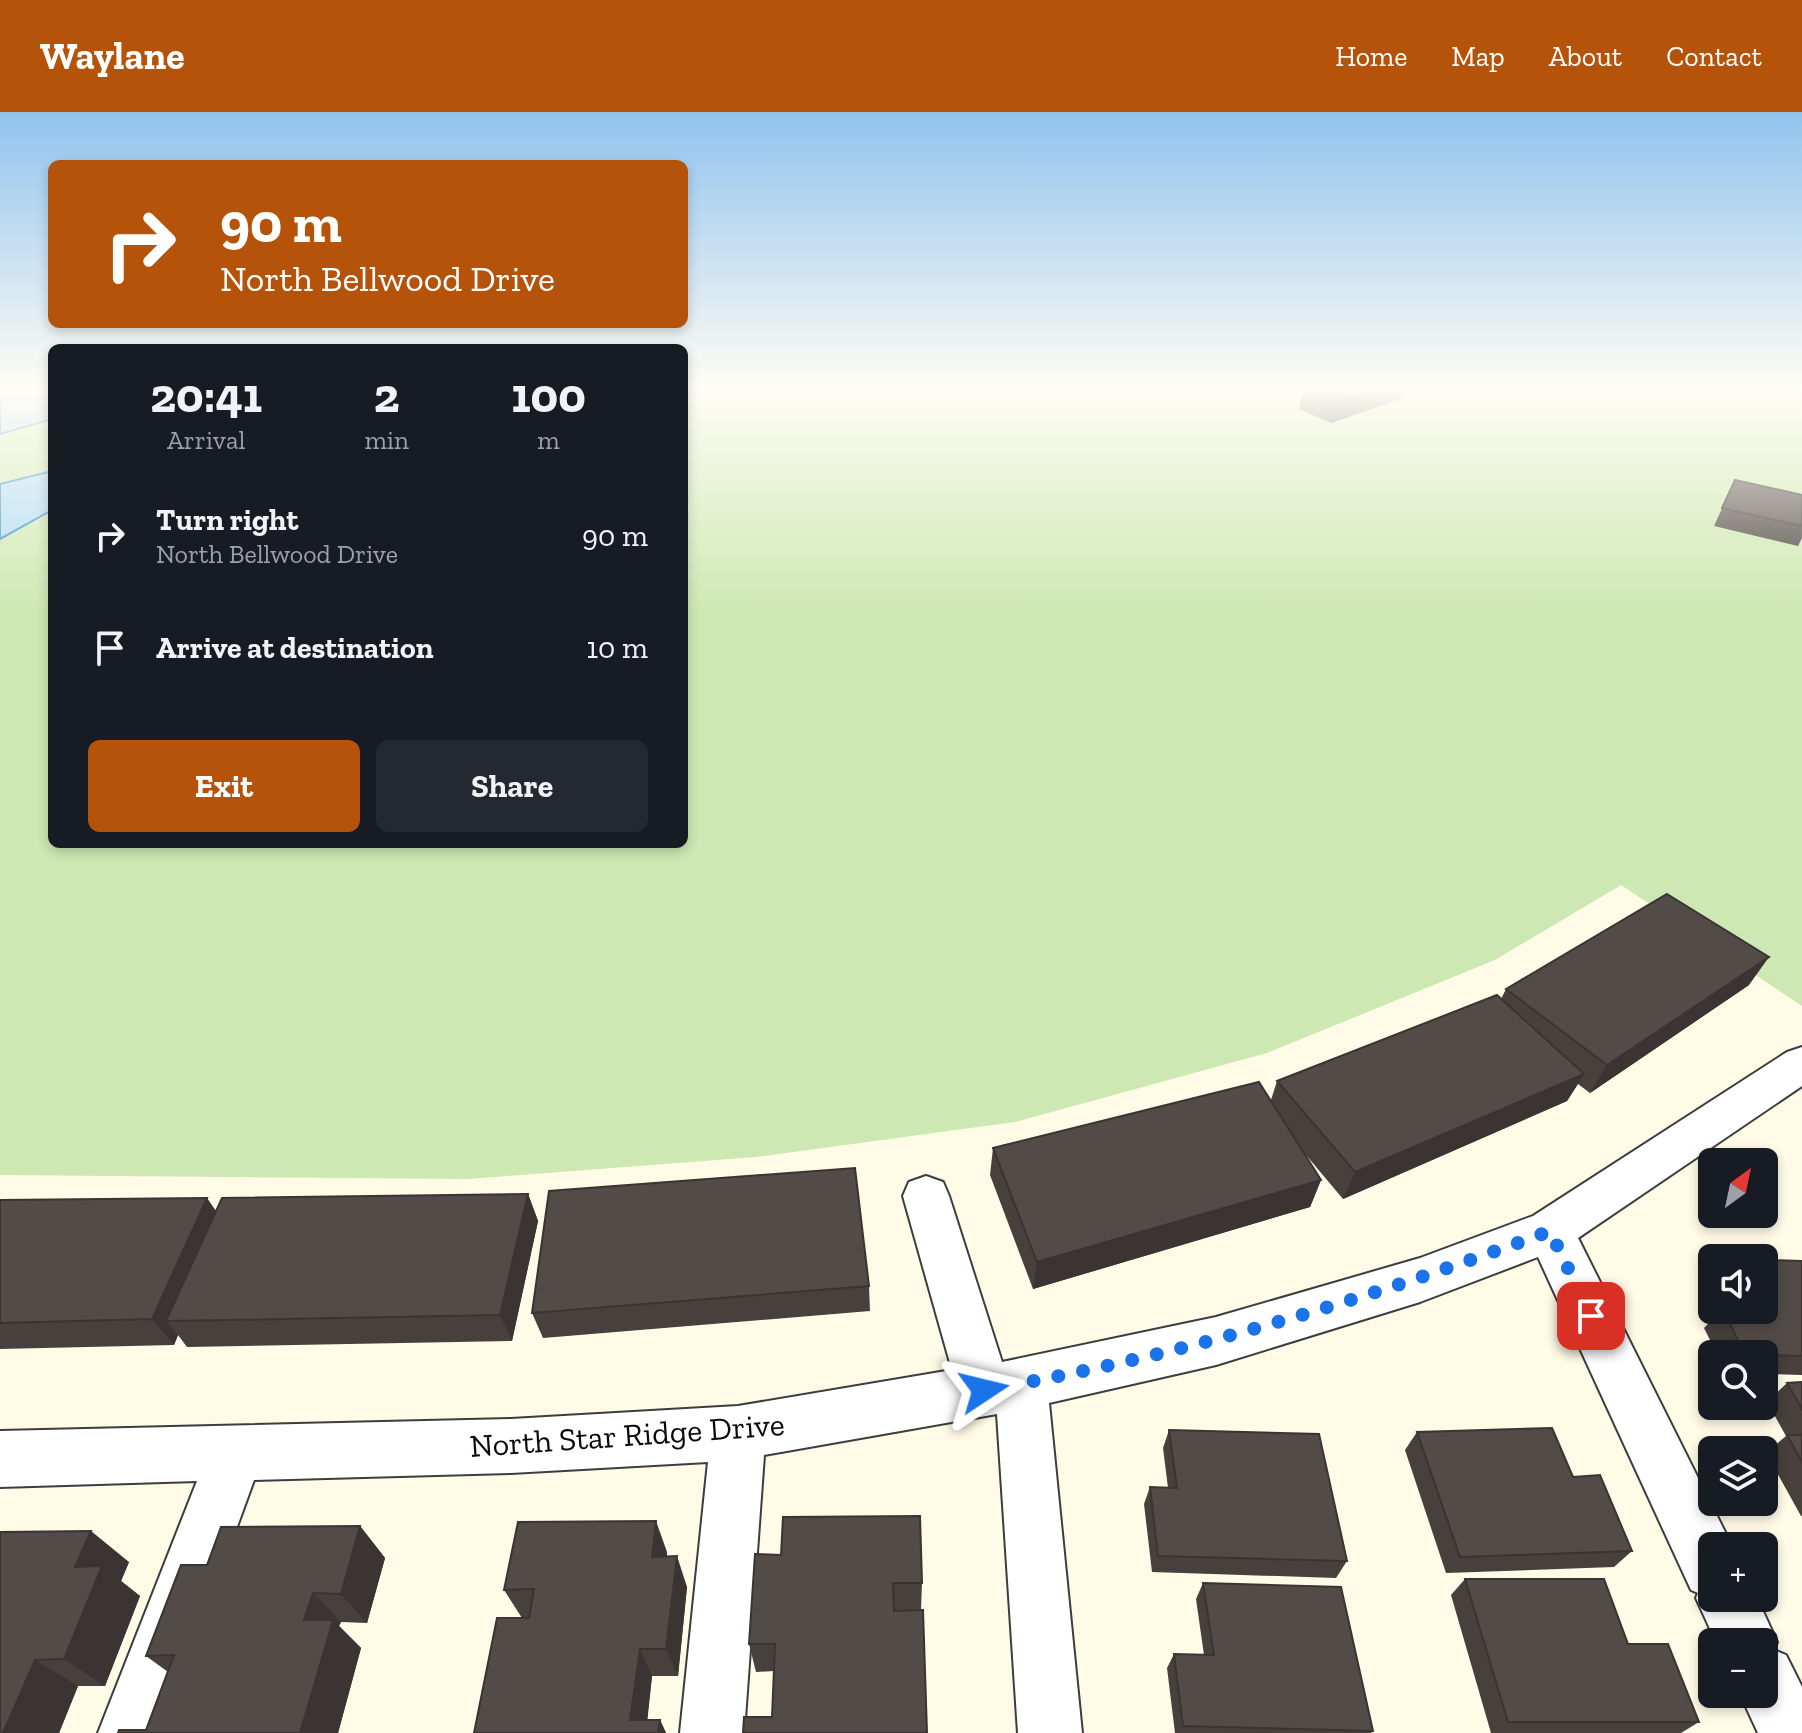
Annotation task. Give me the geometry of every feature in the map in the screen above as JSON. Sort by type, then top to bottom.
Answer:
[{"type":"street","name":"North Star Ridge Drive","points":[[0,1459],[511,1446],[738,1433],[1003,1387],[1216,1341],[1420,1280],[1550,1231],[1802,1064]]},
{"type":"street","points":[[926,1196],[1003,1387],[1050,1733]]},
{"type":"street","points":[[1550,1231],[1698,1540]]},
{"type":"street","points":[[712,1733],[738,1433]]},
{"type":"street","points":[[130,1733],[236,1453]]},
{"type":"street","points":[[1778,1706],[1791,1733]]},
{"type":"green space","points":[[0,464],[48,464],[48,848],[688,848],[688,464],[1802,464],[1802,1006],[1621,885],[1495,960],[1267,1053],[1015,1122],[756,1157],[469,1179],[0,1175]]},
{"type":"water","points":[[48,472],[48,512],[0,539],[0,484]]},
{"type":"building","points":[[1735,480],[1802,495],[1802,526],[1722,508]]},
{"type":"building","points":[[1667,894],[1769,957],[1607,1065],[1506,989]]},
{"type":"building","points":[[1497,995],[1584,1074],[1355,1172],[1277,1081]]},
{"type":"building","points":[[1259,1082],[1321,1180],[1037,1262],[993,1148]]},
{"type":"building","points":[[855,1168],[869,1286],[532,1313],[549,1191]]},
{"type":"building","points":[[528,1194],[500,1315],[166,1321],[222,1198]]},
{"type":"building","points":[[207,1198],[152,1319],[0,1323],[0,1200]]},
{"type":"building","points":[[1778,1260],[1802,1261],[1802,1356],[1778,1355],[1778,1340],[1738,1340],[1730,1324],[1778,1324]]},
{"type":"building","points":[[1802,1382],[1802,1409],[1787,1383]]},
{"type":"building","points":[[1552,1428],[1573,1477],[1600,1475],[1632,1551],[1460,1557],[1417,1432]]},
{"type":"building","points":[[1169,1430],[1319,1434],[1347,1561],[1158,1556],[1150,1487],[1177,1488]]},
{"type":"building","points":[[1787,1435],[1802,1435],[1802,1462]]},
{"type":"building","points":[[920,1516],[922,1583],[893,1583],[894,1611],[923,1610],[927,1733],[743,1733],[744,1717],[772,1717],[775,1644],[749,1644],[755,1554],[781,1555],[783,1517]]},
{"type":"building","points":[[656,1521],[652,1557],[677,1556],[666,1649],[640,1649],[630,1720],[660,1720],[658,1733],[474,1733],[497,1618],[529,1618],[534,1589],[504,1590],[518,1522]]},
{"type":"building","points":[[360,1526],[341,1594],[313,1593],[304,1620],[333,1620],[300,1733],[118,1733],[119,1730],[146,1730],[174,1655],[146,1656],[181,1565],[207,1565],[221,1527]]},
{"type":"building","points":[[91,1531],[75,1567],[102,1566],[64,1659],[35,1660],[3,1733],[0,1733],[0,1532]]},
{"type":"building","points":[[1465,1579],[1604,1579],[1628,1644],[1668,1644],[1699,1722],[1508,1722]]},
{"type":"building","points":[[1203,1583],[1341,1587],[1373,1731],[1183,1726],[1174,1654],[1214,1655]]},
{"type":"route","points":[[984,1390],[1216,1341],[1420,1280],[1550,1231],[1591,1316]]}]
